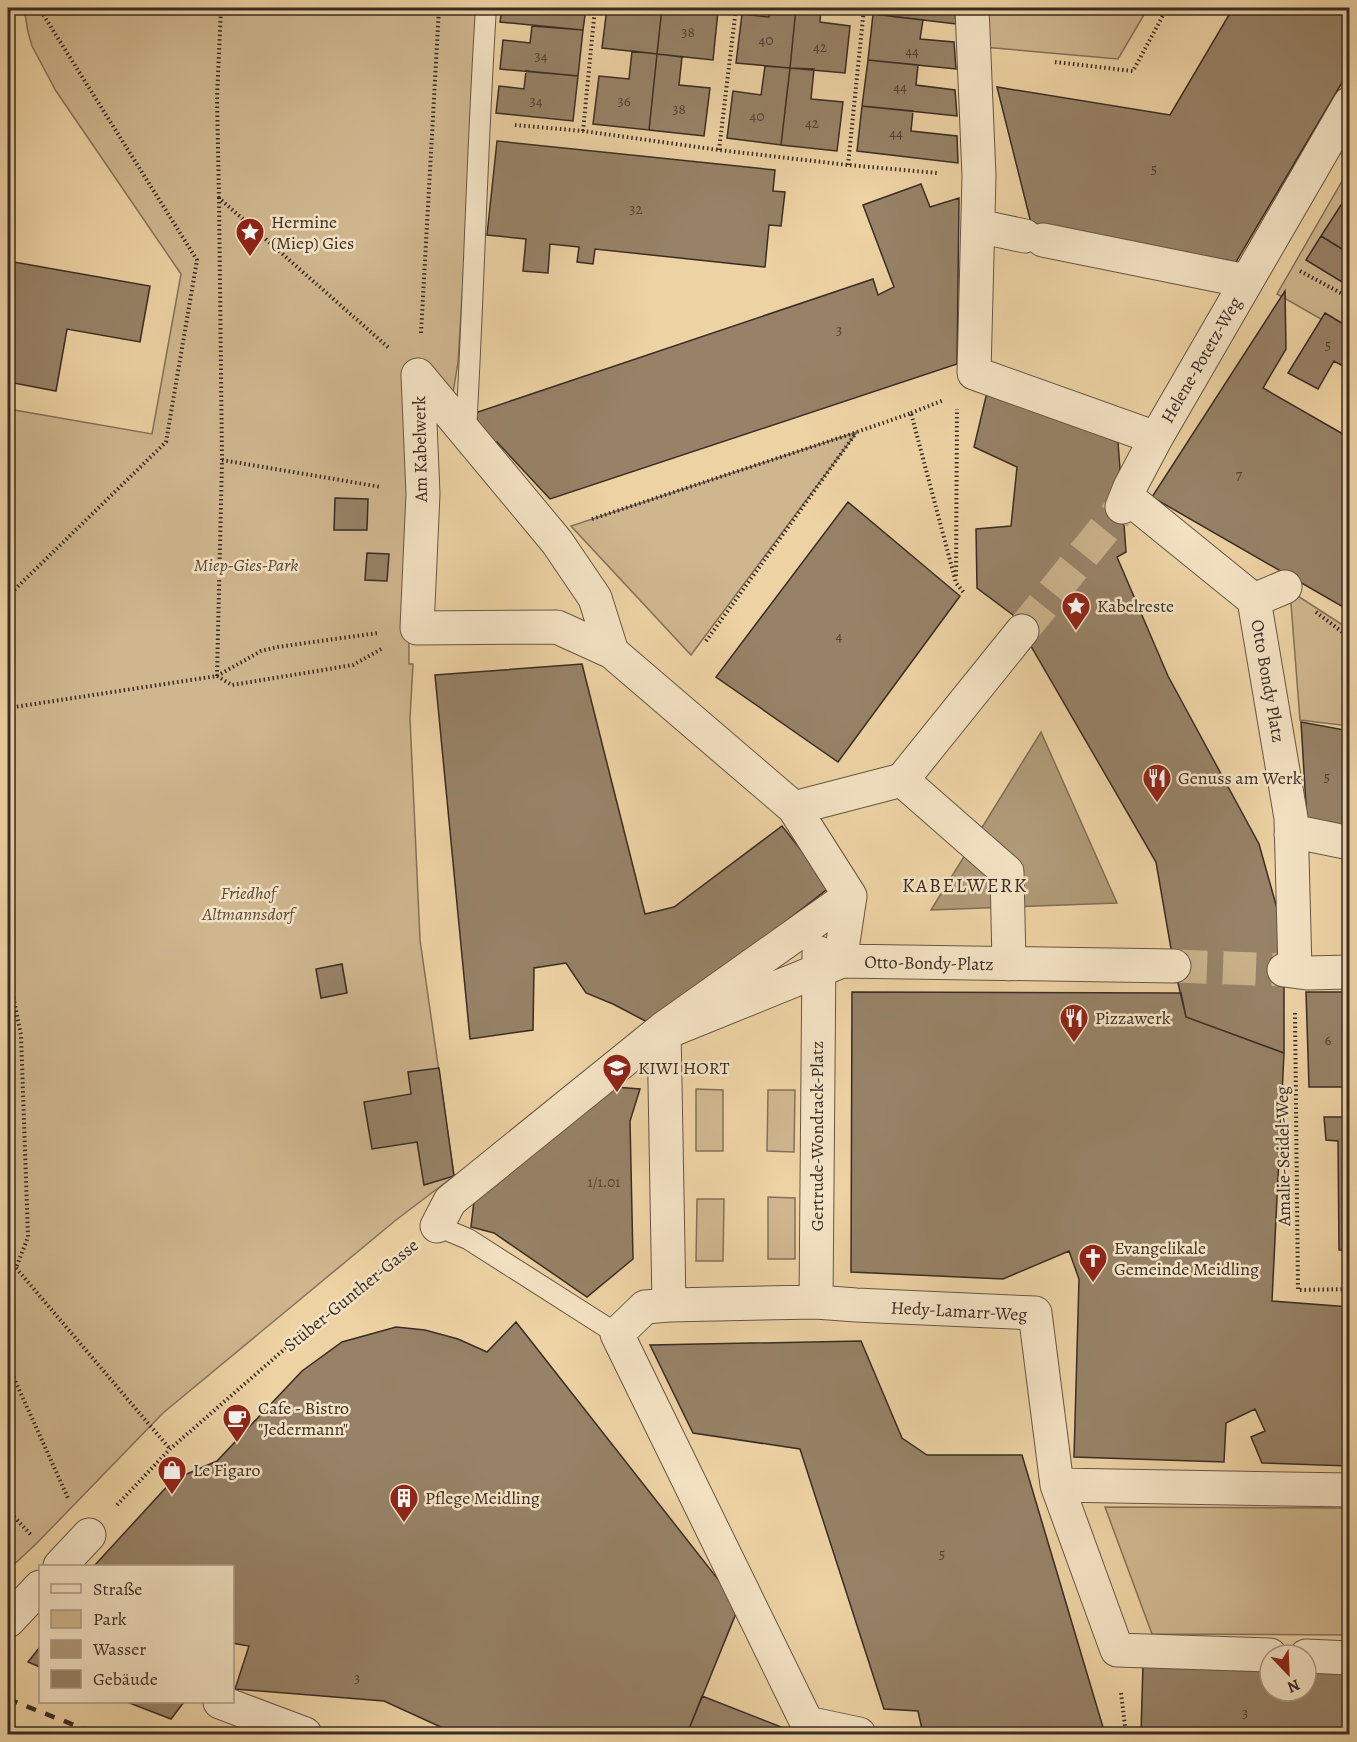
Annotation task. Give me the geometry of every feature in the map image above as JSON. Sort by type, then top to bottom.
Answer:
[{"type":"street","points":[[965,385],[978,226],[979,176],[972,8]]},
{"type":"street","points":[[1246,281],[1350,103]]},
{"type":"street","name":"Helene-Potetz-Weg","points":[[965,385],[1156,438],[1246,281],[978,226]]},
{"type":"street","name":"Am Kabelwerk","points":[[418,375],[557,542],[595,598],[612,652]]},
{"type":"street","name":"Am Kabelwerk","points":[[417,628],[423,494],[418,375]]},
{"type":"street","name":"Otto Bondy Platz","points":[[1156,438],[1126,497],[1254,600],[1291,818],[1298,834],[1295,971]]},
{"type":"street","name":"Otto Bondy Platz","points":[[1254,600],[1285,587]]},
{"type":"street","points":[[417,628],[557,627],[612,652],[794,808],[849,896],[660,1033]]},
{"type":"street","points":[[794,808],[902,780],[1022,631]]},
{"type":"street","name":"Otto-Bondy-Platz","points":[[902,780],[1007,872],[1009,964]]},
{"type":"street","points":[[1298,834],[1350,843]]},
{"type":"street","name":"Otto-Bondy-Platz","points":[[849,896],[843,942],[830,966],[1009,964],[1174,966]]},
{"type":"street","name":"Gertrude-Wondrack-Platz","points":[[816,1302],[830,966],[819,918]]},
{"type":"street","points":[[660,1033],[830,966]]},
{"type":"street","points":[[1295,971],[1350,972]]},
{"type":"street","points":[[657,1306],[660,1033]]},
{"type":"street","name":"Stüber-Gunther-Gasse","points":[[437,1226],[450,1202],[660,1033]]},
{"type":"street","points":[[816,1302],[657,1306],[616,1334],[807,1723],[859,1734]]},
{"type":"street","name":"Hedy-Lamarr-Weg","points":[[816,1302],[1035,1313],[1057,1485],[1117,1650],[1258,1655]]},
{"type":"street","points":[[1057,1485],[1350,1490]]},
{"type":"street","points":[[61,1565],[89,1535]]},
{"type":"street","points":[[1318,1657],[1350,1658]]},
{"type":"street","points":[[225,1703],[305,1734]]},
{"type":"lane","points":[[466,431],[478,123],[486,8]]},
{"type":"lane","points":[[437,1226],[468,1239],[616,1334]]},
{"type":"path","points":[[8,596],[166,442],[198,260],[39,8]]},
{"type":"path","points":[[217,676],[222,460],[217,98],[221,8]]},
{"type":"path","points":[[418,375],[440,8]]},
{"type":"path","points":[[583,131],[595,8]]},
{"type":"path","points":[[719,150],[735,8]]},
{"type":"path","points":[[848,165],[864,8]]},
{"type":"path","points":[[1055,62],[1132,71],[1167,8]]},
{"type":"path","points":[[478,123],[583,131],[848,165],[979,176]]},
{"type":"path","points":[[219,198],[418,375]]},
{"type":"path","points":[[1264,251],[1350,298]]},
{"type":"path","points":[[557,542],[571,526],[911,413],[965,385]]},
{"type":"path","points":[[956,583],[965,385]]},
{"type":"path","points":[[911,413],[956,583],[965,594]]},
{"type":"path","points":[[706,642],[857,432]]},
{"type":"path","points":[[222,460],[423,494]]},
{"type":"path","points":[[217,676],[232,685],[353,665],[417,628]]},
{"type":"path","points":[[8,708],[217,676],[261,651],[277,646],[417,628]]},
{"type":"path","points":[[8,971],[21,1035],[28,1225],[28,1237],[16,1268],[8,1272]]},
{"type":"path","name":"Amalie-Seidel-Weg","points":[[1295,971],[1298,1290],[1350,1289]]},
{"type":"path","name":"Stüber-Gunther-Gasse","points":[[89,1535],[170,1449],[287,1347],[437,1226]]},
{"type":"path","points":[[16,1268],[170,1449]]},
{"type":"path","points":[[8,1365],[71,1504],[89,1535]]},
{"type":"green space","name":"Miep-Gies-Park","points":[[24,8],[480,8],[458,362],[453,393],[407,407],[409,664],[413,664],[410,718],[420,940],[454,1176],[396,1220],[163,1413],[8,1570],[8,409],[152,434],[181,274],[56,91],[32,46]]},
{"type":"green space","points":[[984,8],[1148,8],[1118,59],[983,47]]},
{"type":"green space","points":[[1349,169],[1349,335],[1277,294]]},
{"type":"green space","points":[[857,432],[691,655],[571,526]]},
{"type":"green space","points":[[1290,591],[1349,629],[1349,726],[1300,720]]},
{"type":"green space","points":[[696,1089],[723,1090],[723,1151],[696,1151]]},
{"type":"green space","points":[[768,1090],[795,1090],[794,1152],[767,1151]]},
{"type":"green space","points":[[768,1197],[795,1198],[795,1259],[768,1259]]},
{"type":"green space","points":[[697,1199],[724,1199],[723,1261],[696,1261]]},
{"type":"green space","points":[[1105,1507],[1349,1508],[1349,1635],[1152,1634]]},
{"type":"water","points":[[1041,732],[1117,903],[931,910]]},
{"type":"building","points":[[502,8],[586,8],[583,30],[500,22]]},
{"type":"building","points":[[607,8],[662,8],[657,54],[602,48]]},
{"type":"building","points":[[662,8],[718,11],[713,60],[657,54]]},
{"type":"building","points":[[770,8],[796,8],[790,68],[736,63],[742,14],[769,17]]},
{"type":"building","points":[[796,8],[821,8],[820,22],[850,26],[845,73],[790,68]]},
{"type":"building","points":[[874,8],[955,8],[956,24],[873,14]]},
{"type":"building","points":[[1233,8],[1350,8],[1350,69],[1236,262],[1031,223],[997,87],[1170,115]]},
{"type":"building","points":[[873,14],[923,20],[920,39],[954,42],[956,69],[868,60]]},
{"type":"building","points":[[532,26],[583,30],[578,76],[500,69],[503,40],[530,43]]},
{"type":"building","points":[[632,51],[657,54],[649,130],[593,124],[599,76],[629,79]]},
{"type":"building","points":[[657,54],[682,57],[679,85],[710,88],[704,136],[649,130]]},
{"type":"building","points":[[868,60],[918,65],[916,85],[955,90],[957,116],[862,106]]},
{"type":"building","points":[[765,66],[790,68],[781,145],[727,138],[733,91],[761,95]]},
{"type":"building","points":[[790,68],[814,69],[811,99],[843,102],[837,151],[781,145]]},
{"type":"building","points":[[526,71],[578,76],[573,121],[496,113],[499,86],[524,89]]},
{"type":"building","points":[[862,106],[913,111],[911,131],[957,136],[958,163],[857,151]]},
{"type":"building","points":[[497,141],[775,170],[773,191],[785,192],[781,226],[769,225],[765,267],[595,249],[593,264],[577,262],[579,247],[550,244],[548,273],[523,271],[526,239],[487,235]]},
{"type":"building","points":[[921,184],[930,207],[959,198],[957,364],[550,499],[497,442],[487,448],[475,413],[873,279],[878,295],[894,287],[863,205]]},
{"type":"building","points":[[1350,191],[1350,254],[1321,236]]},
{"type":"building","points":[[1321,236],[1350,254],[1350,270],[1342,282],[1306,260]]},
{"type":"building","points":[[8,261],[150,286],[140,342],[67,329],[56,391],[8,382]]},
{"type":"building","points":[[1285,291],[1286,349],[1263,388],[1350,438],[1350,611],[1152,497]]},
{"type":"building","points":[[1325,313],[1350,328],[1350,370],[1334,361],[1318,389],[1288,373]]},
{"type":"building","points":[[988,388],[1118,442],[1126,552],[1117,557],[1168,676],[1259,844],[1278,912],[1284,970],[1284,1053],[1186,1017],[1174,966],[1156,862],[1013,615],[977,588],[976,529],[1011,526],[1017,467],[974,447]]},
{"type":"building","points":[[335,498],[368,499],[367,530],[334,530]]},
{"type":"building","points":[[848,502],[960,596],[838,762],[716,677]]},
{"type":"building","points":[[367,553],[389,554],[387,581],[365,580]]},
{"type":"building","points":[[582,664],[645,914],[674,907],[782,826],[830,887],[653,1025],[586,993],[566,963],[534,968],[533,1030],[470,1039],[435,675]]},
{"type":"building","points":[[1301,722],[1350,731],[1350,830],[1307,822]]},
{"type":"building","points":[[342,964],[347,993],[321,998],[316,969]]},
{"type":"building","points":[[852,992],[1181,993],[1186,1017],[1284,1053],[1272,1301],[1350,1307],[1350,1466],[1262,1463],[1251,1437],[1265,1431],[1255,1409],[1226,1423],[1224,1462],[1074,1457],[1079,1279],[1069,1251],[1003,1279],[851,1272]]},
{"type":"building","points":[[1306,992],[1350,992],[1350,1087],[1309,1087]]},
{"type":"building","points":[[439,1068],[454,1176],[424,1185],[417,1142],[372,1149],[364,1102],[411,1094],[408,1072]]},
{"type":"building","points":[[602,1086],[640,1089],[630,1121],[633,1259],[587,1297],[494,1233],[471,1227],[475,1192]]},
{"type":"building","points":[[1324,1117],[1350,1117],[1350,1250],[1339,1250],[1338,1141],[1326,1140]]},
{"type":"building","name":"Pflege Meidling","points":[[516,1322],[739,1606],[687,1734],[456,1734],[384,1701],[235,1689],[249,1646],[234,1643],[234,1565],[95,1565],[173,1480],[217,1461],[302,1371],[342,1342],[396,1327],[425,1330],[458,1339],[487,1352]]},
{"type":"building","points":[[861,1341],[902,1438],[927,1455],[1022,1455],[1105,1734],[923,1734],[918,1711],[884,1709],[800,1449],[693,1433],[650,1345]]},
{"type":"building","points":[[39,1648],[39,1667],[28,1662]]},
{"type":"building","points":[[1143,1664],[1258,1668],[1258,1703],[1318,1703],[1318,1669],[1350,1670],[1350,1734],[1141,1734]]},
{"type":"building","points":[[702,1696],[799,1734],[687,1734]]},
{"type":"building","points":[[130,1703],[183,1703],[171,1719]]},
{"type":"tunnel","points":[[1022,631],[1122,507]]},
{"type":"tunnel","points":[[1174,966],[1284,970]]},
{"type":"railway","points":[[8,1699],[97,1734]]},
{"type":"railway","points":[[8,1729],[20,1734]]},
{"type":"place","name":"Hermine (Miep) Gies","points":[[250,258]]},
{"type":"place","name":"Kabelreste","points":[[1076,632]]},
{"type":"place","name":"Genuss am Werk","points":[[1157,804]]},
{"type":"place","name":"Pizzawerk","points":[[1074,1044]]},
{"type":"place","name":"KIWI HORT","points":[[617,1094]]},
{"type":"place","name":"Evangelikale Gemeinde Meidling","points":[[1093,1284]]},
{"type":"place","name":"Cafe - Bistro \"Jedermann\"","points":[[237,1444]]},
{"type":"place","name":"Le Figaro","points":[[172,1496]]},
{"type":"place","name":"Pflege Meidling","points":[[404,1524]]},
{"type":"district","name":"KABELWERK","points":[[965,885]]},
{"type":"park label","name":"Friedhof Altmannsdorf","points":[[248,903]]}]
